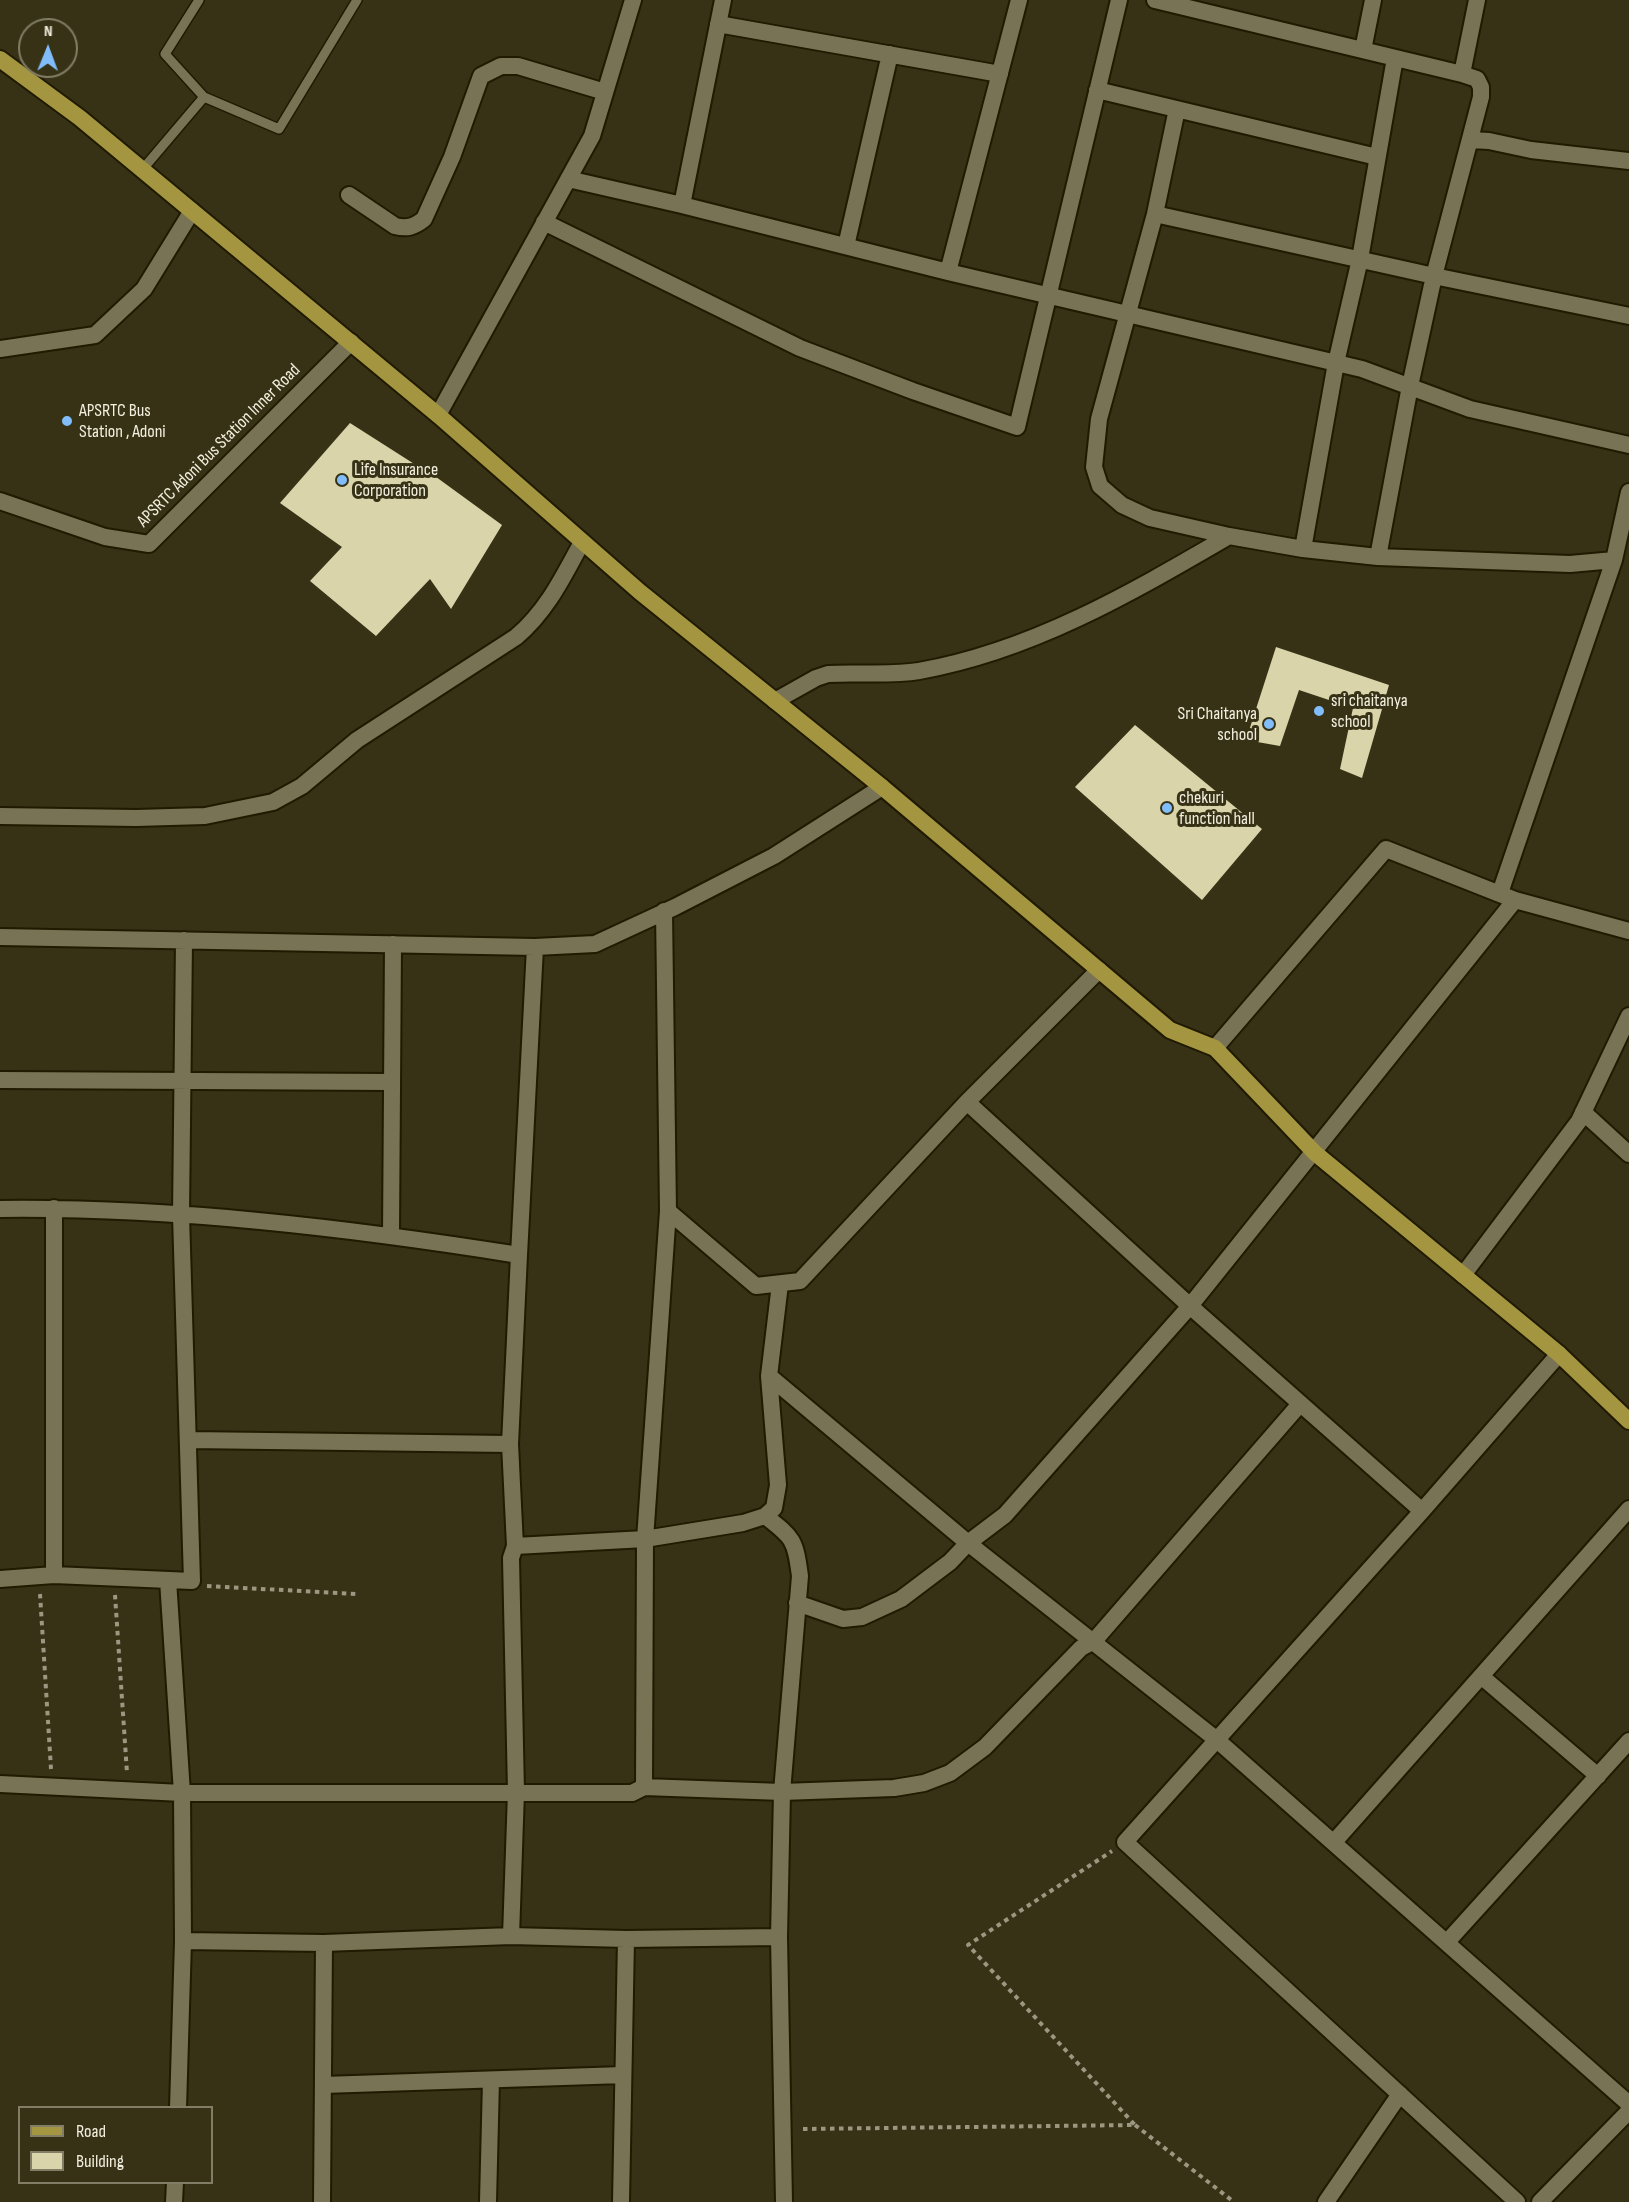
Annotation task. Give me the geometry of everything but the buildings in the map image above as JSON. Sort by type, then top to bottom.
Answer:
[{"type":"main road","points":[[0,60],[80,118],[351,342],[640,592],[882,787],[1170,1029],[1215,1048],[1315,1152],[1559,1354],[1629,1421]]},
{"type":"street","points":[[438,415],[592,136],[633,0]]},
{"type":"street","points":[[682,206],[723,0]]},
{"type":"street","points":[[948,272],[1019,0]]},
{"type":"street","points":[[544,222],[800,348],[1017,427],[1119,0]]},
{"type":"street","points":[[1155,0],[1462,74],[1477,79],[1481,87],[1481,97],[1471,140],[1434,276],[1410,386],[1378,557]]},
{"type":"street","points":[[1362,50],[1373,0]]},
{"type":"street","points":[[1462,74],[1477,0]]},
{"type":"street","points":[[718,24],[1000,74]]},
{"type":"street","points":[[846,246],[890,54]]},
{"type":"street","points":[[1303,549],[1336,363],[1360,259],[1395,58]]},
{"type":"street","points":[[349,195],[395,226],[403,228],[415,226],[424,219],[452,157],[476,87],[481,76],[490,70],[501,66],[518,66],[605,92]]},
{"type":"street","points":[[1097,90],[1377,157]]},
{"type":"street","points":[[1177,110],[1155,214],[1099,419],[1094,467],[1100,486],[1122,505],[1150,518],[1229,536],[1303,549],[1378,557],[1570,564],[1614,560]]},
{"type":"street","points":[[1471,140],[1489,141],[1531,150],[1629,161]]},
{"type":"street","points":[[568,179],[948,272],[1362,369],[1470,409],[1629,445]]},
{"type":"street","points":[[0,349],[95,335],[144,289],[192,211]]},
{"type":"street","points":[[1155,214],[1434,276],[1629,316]]},
{"type":"street","name":"APSRTC Adoni Bus Station Inner Road","points":[[0,501],[105,537],[149,544],[351,342]]},
{"type":"street","points":[[797,1603],[843,1619],[862,1617],[901,1599],[950,1562],[968,1543],[1005,1515],[1190,1306],[1315,1152],[1508,897],[1614,560],[1629,492]]},
{"type":"street","points":[[775,701],[816,678],[828,674],[917,672],[973,660],[1042,636],[1148,583],[1229,536]]},
{"type":"street","points":[[0,816],[136,818],[205,816],[273,802],[302,786],[357,740],[516,638],[534,623],[554,595],[582,542]]},
{"type":"street","points":[[0,937],[535,947],[595,944],[774,856],[882,787]]},
{"type":"street","points":[[1215,1048],[1386,849],[1508,897],[1629,931]]},
{"type":"street","points":[[644,1787],[645,1539],[668,1211],[664,911]]},
{"type":"street","points":[[0,1579],[54,1575],[192,1581],[181,1215],[184,940]]},
{"type":"street","points":[[391,1234],[393,944]]},
{"type":"street","points":[[511,1936],[516,1792],[511,1558],[515,1546],[510,1444],[535,947]]},
{"type":"street","points":[[668,1211],[756,1286],[800,1281],[967,1102],[1099,970]]},
{"type":"street","points":[[1463,1275],[1579,1121],[1629,1016]]},
{"type":"street","points":[[0,1080],[392,1082]]},
{"type":"street","points":[[967,1102],[1190,1306],[1422,1511]]},
{"type":"street","points":[[1583,1112],[1629,1154]]},
{"type":"street","points":[[0,1209],[54,1208],[181,1215],[391,1234],[519,1255]]},
{"type":"street","points":[[54,1208],[54,1575]]},
{"type":"street","points":[[515,1546],[645,1539],[743,1523],[765,1516],[774,1508],[778,1485],[769,1376],[780,1284]]},
{"type":"street","points":[[1517,2202],[1125,1842],[1422,1511],[1559,1354]]},
{"type":"street","points":[[769,1376],[968,1543],[1217,1740],[1629,2104]]},
{"type":"street","points":[[0,1784],[182,1793],[632,1793],[644,1787],[782,1792],[894,1788],[924,1783],[950,1773],[985,1747],[1080,1648],[1094,1641],[1300,1404]]},
{"type":"street","points":[[188,1440],[510,1444]]},
{"type":"street","points":[[1334,1842],[1629,1509]]},
{"type":"street","points":[[765,1516],[788,1534],[796,1550],[800,1576],[782,1792],[779,1937],[784,2202]]},
{"type":"street","points":[[168,1580],[182,1793],[183,1941],[178,2106]]},
{"type":"street","points":[[1481,1676],[1598,1776]]},
{"type":"street","points":[[1447,1942],[1629,1741]]},
{"type":"street","points":[[183,1941],[324,1943],[511,1936],[626,1940],[779,1937]]},
{"type":"street","points":[[621,2202],[626,1940]]},
{"type":"street","points":[[322,2202],[324,1943]]},
{"type":"street","points":[[323,2085],[623,2075]]},
{"type":"street","points":[[488,2202],[491,2080]]},
{"type":"street","points":[[1326,2202],[1400,2094]]},
{"type":"street","points":[[1540,2202],[1629,2111]]},
{"type":"street","points":[[174,2202],[175,2184]]},
{"type":"lane","points":[[199,0],[165,54],[204,97],[279,129],[357,0]]},
{"type":"lane","points":[[142,170],[204,97]]},
{"type":"path","points":[[39,1584],[51,1780]]},
{"type":"path","points":[[207,1586],[356,1594]]},
{"type":"path","points":[[114,1588],[127,1774]]},
{"type":"path","points":[[1125,1842],[968,1945],[1135,2125],[1234,2202]]},
{"type":"path","points":[[803,2129],[1135,2125]]},
{"type":"place","name":"APSRTC Bus Station , Adoni","points":[[67,421]]},
{"type":"place","name":"Life Insurance Corporation","points":[[342,480]]},
{"type":"place","name":"sri chaitanya school","points":[[1319,711]]},
{"type":"place","name":"Sri Chaitanya school","points":[[1269,724]]},
{"type":"place","name":"chekuri function hall","points":[[1167,808]]}]
